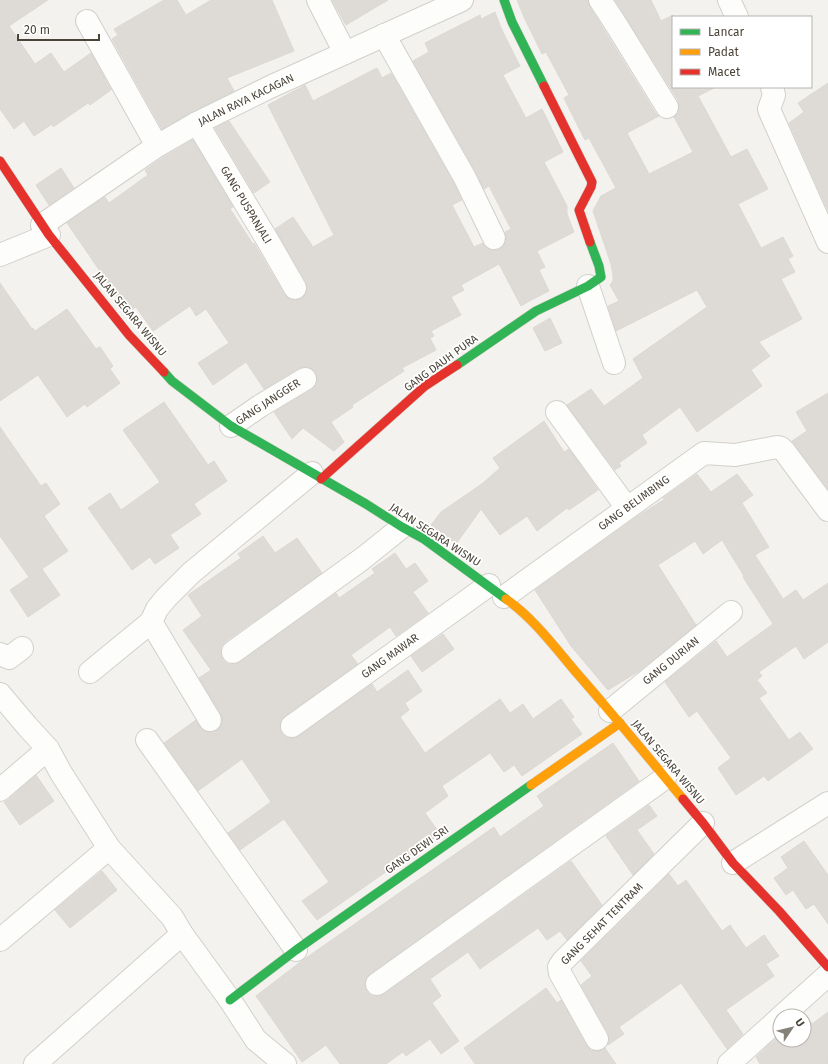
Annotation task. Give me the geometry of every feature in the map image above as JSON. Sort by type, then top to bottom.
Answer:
[{"type":"street","points":[[318,0],[345,53]]},
{"type":"street","points":[[504,0],[512,22],[592,182],[579,210],[599,266],[600,277],[588,286],[614,364]]},
{"type":"street","points":[[600,0],[667,107]]},
{"type":"street","points":[[729,0],[737,16]]},
{"type":"street","name":"JALAN RAYA KACAGAN","points":[[0,255],[46,230],[157,146],[197,123],[270,87],[455,2]]},
{"type":"street","points":[[87,21],[157,146]]},
{"type":"street","points":[[384,35],[465,178],[494,238]]},
{"type":"street","points":[[772,88],[774,95],[769,109],[828,242]]},
{"type":"street","name":"GANG PUSPANJALI","points":[[197,123],[295,288]]},
{"type":"street","name":"JALAN SEGARA WISNU","points":[[0,161],[46,230],[129,335],[172,381],[231,426],[424,539],[516,606],[546,637],[615,717],[703,823],[733,863],[779,911],[828,968]]},
{"type":"street","name":"GANG DAUH PURA","points":[[317,476],[426,386],[536,311],[588,286]]},
{"type":"street","name":"GANG JANGGER","points":[[231,426],[260,406],[305,379]]},
{"type":"street","points":[[558,412],[627,508]]},
{"type":"street","name":"GANG BELIMBING","points":[[497,591],[627,508],[704,453],[735,456],[777,447],[781,448],[828,510]]},
{"type":"street","points":[[90,672],[151,622],[157,609],[191,572],[317,476]]},
{"type":"street","points":[[233,652],[362,559],[402,527]]},
{"type":"street","name":"GANG MAWAR","points":[[292,726],[497,591]]},
{"type":"street","name":"GANG DURIAN","points":[[615,717],[731,612]]},
{"type":"street","points":[[151,622],[210,720]]},
{"type":"street","points":[[0,654],[8,658],[22,648]]},
{"type":"street","points":[[0,694],[48,749],[61,773],[109,848],[172,917],[182,934],[230,1000],[256,1040],[285,1064]]},
{"type":"street","name":"GANG DEWI SRI","points":[[230,1000],[615,717]]},
{"type":"street","points":[[146,740],[296,950]]},
{"type":"street","points":[[0,790],[48,749]]},
{"type":"street","points":[[377,984],[665,778]]},
{"type":"street","points":[[733,863],[828,803]]},
{"type":"street","name":"GANG SEHAT TENTRAM","points":[[597,1039],[560,973],[559,967],[563,961],[703,823]]},
{"type":"street","points":[[0,940],[109,848]]},
{"type":"street","points":[[35,1064],[182,934]]},
{"type":"street","points":[[791,1008],[828,975]]},
{"type":"street","points":[[729,1064],[772,1025]]},
{"type":"building","points":[[0,0],[48,0],[9,26],[35,64],[51,53],[64,72],[91,53],[111,90],[90,105],[88,103],[53,127],[52,124],[34,136],[24,121],[14,129],[0,109]]},
{"type":"building","points":[[164,0],[177,0],[186,15],[211,0],[272,0],[294,51],[227,78],[234,91],[191,112],[162,129],[112,39],[118,35],[114,29]]},
{"type":"building","points":[[332,0],[388,0],[346,25]]},
{"type":"building","points":[[517,0],[588,0],[590,7],[656,114],[659,116],[627,133],[649,174],[693,152],[674,117],[678,113],[678,100],[615,0],[651,0],[661,21],[673,15],[672,88],[714,88],[698,96],[731,157],[747,149],[768,189],[738,204],[761,248],[783,237],[793,256],[788,259],[795,272],[781,279],[802,319],[759,342],[770,356],[751,370],[762,386],[697,432],[680,407],[642,435],[647,443],[619,463],[621,466],[615,470],[567,405],[591,389],[604,406],[643,378],[633,359],[707,307],[697,290],[616,331],[608,306],[619,301],[610,285],[613,281],[611,264],[593,211],[601,196],[616,188],[589,138],[585,140],[564,98],[569,95],[546,52],[542,54]]},
{"type":"building","points":[[495,12],[501,28],[520,66],[503,75],[526,118],[542,109],[563,152],[544,162],[567,206],[567,214],[574,232],[537,251],[545,267],[539,270],[549,291],[521,306],[499,264],[461,285],[464,290],[451,297],[461,315],[431,331],[434,336],[430,338],[436,350],[402,368],[404,371],[352,405],[353,407],[331,422],[344,442],[334,451],[303,428],[292,439],[274,412],[311,390],[316,385],[317,378],[315,372],[311,368],[299,368],[264,389],[246,362],[213,385],[198,363],[229,343],[206,309],[196,316],[190,306],[153,331],[136,307],[128,312],[67,223],[105,197],[109,203],[148,175],[145,170],[193,140],[233,207],[230,209],[253,244],[254,243],[284,294],[289,299],[301,299],[306,294],[306,282],[275,229],[293,217],[313,247],[334,235],[268,105],[305,85],[313,101],[377,68],[382,78],[391,73],[454,184],[462,200],[452,205],[474,247],[483,243],[487,248],[493,250],[500,249],[504,245],[506,239],[505,232],[511,229],[489,186],[484,189],[476,172],[413,61],[429,52],[425,43],[480,15],[481,19]]},
{"type":"building","points":[[828,83],[828,211],[789,123],[804,112],[798,103]]},
{"type":"building","points":[[229,121],[270,182],[254,193],[215,128]]},
{"type":"building","points":[[61,168],[74,188],[49,205],[36,185]]},
{"type":"building","points":[[0,283],[32,329],[33,328],[35,331],[67,309],[96,349],[100,347],[113,366],[110,369],[120,383],[87,407],[85,404],[67,417],[38,375],[0,401]]},
{"type":"building","points":[[550,318],[562,343],[545,351],[533,328]]},
{"type":"building","points":[[828,393],[828,489],[792,441],[807,431],[796,412]]},
{"type":"building","points":[[164,402],[208,465],[214,461],[227,481],[194,504],[201,514],[170,535],[179,548],[155,564],[150,557],[132,570],[88,508],[110,493],[121,510],[160,482],[123,430]]},
{"type":"building","points":[[544,421],[564,452],[569,449],[598,490],[569,510],[567,508],[537,531],[527,516],[500,535],[481,509],[456,544],[431,525],[441,512],[483,483],[500,468],[493,458]]},
{"type":"building","points":[[0,427],[41,486],[46,483],[60,504],[44,516],[68,551],[42,569],[60,595],[28,617],[10,590],[29,577],[0,536]]},
{"type":"building","points":[[697,474],[711,492],[737,474],[753,495],[742,503],[769,547],[755,555],[783,599],[796,590],[803,600],[828,583],[828,642],[804,659],[796,646],[759,672],[762,676],[757,680],[767,693],[759,698],[789,740],[800,732],[813,749],[768,781],[764,776],[736,795],[718,768],[731,758],[697,711],[689,717],[665,682],[716,641],[727,657],[773,624],[743,577],[744,576],[722,540],[703,554],[695,541],[658,565],[696,625],[639,671],[608,690],[571,646],[535,590],[638,516],[665,499],[663,498]]},
{"type":"building","points":[[263,536],[275,553],[297,538],[322,573],[225,642],[221,647],[221,654],[223,660],[228,664],[240,662],[336,593],[339,598],[375,573],[372,569],[395,553],[406,569],[415,563],[428,581],[413,592],[428,613],[396,636],[390,627],[351,655],[358,664],[281,720],[280,728],[282,734],[286,737],[293,738],[299,736],[372,684],[377,692],[408,670],[422,691],[405,703],[409,710],[400,717],[425,753],[500,699],[510,713],[523,704],[533,719],[561,699],[574,717],[571,719],[582,734],[522,776],[514,765],[504,772],[490,753],[442,786],[448,796],[425,813],[440,834],[317,920],[302,901],[329,882],[284,819],[240,850],[228,833],[271,802],[242,759],[198,791],[164,743],[196,720],[204,731],[216,731],[221,726],[221,714],[199,678],[211,670],[183,630],[202,616],[188,595],[241,558],[238,554]]},
{"type":"building","points":[[443,634],[454,649],[422,672],[411,656]]},
{"type":"building","points":[[613,743],[639,781],[370,974],[366,979],[365,986],[367,992],[372,996],[384,994],[571,861],[602,905],[567,940],[560,931],[547,940],[538,928],[480,969],[468,952],[430,979],[441,996],[432,1003],[459,1041],[441,1054],[430,1039],[406,1056],[403,1052],[386,1064],[340,1064],[326,1045],[302,1062],[256,996],[303,960],[494,827],[500,837],[544,806],[537,796]]},
{"type":"building","points":[[36,775],[54,801],[20,825],[4,802]]},
{"type":"building","points":[[649,805],[657,816],[637,830],[654,854],[633,875],[606,836]]},
{"type":"building","points":[[804,841],[828,875],[828,924],[814,904],[806,909],[793,890],[786,895],[774,878],[788,868],[781,857]]},
{"type":"building","points":[[102,871],[117,890],[70,928],[55,910]]},
{"type":"building","points":[[669,874],[678,886],[686,880],[722,931],[730,925],[746,948],[764,935],[779,956],[766,964],[774,976],[726,1010],[743,1034],[727,1049],[681,983],[619,1027],[624,1034],[608,1045],[608,1033],[581,985],[592,976],[581,961]]},
{"type":"building","points":[[546,988],[557,1003],[561,1000],[586,1045],[591,1050],[596,1051],[603,1050],[605,1048],[616,1064],[475,1064],[464,1048]]},
{"type":"building","points":[[828,1012],[828,1064],[760,1064],[756,1057],[772,1042],[772,1048],[812,1048],[812,1024]]},
{"type":"traffic: fast","points":[[504,0],[512,22],[544,86]]},
{"type":"traffic: fast","points":[[457,365],[536,311],[588,286],[601,277],[599,266],[590,242]]},
{"type":"traffic: fast","points":[[164,372],[172,381],[231,426],[424,539],[506,599]]},
{"type":"traffic: fast","points":[[230,1000],[296,950],[531,785]]},
{"type":"traffic: slow","points":[[506,599],[543,633],[683,799]]},
{"type":"traffic: slow","points":[[531,785],[620,723]]},
{"type":"traffic: jam","points":[[544,86],[592,182],[579,210],[590,242]]},
{"type":"traffic: jam","points":[[0,161],[49,235],[129,335],[164,372]]},
{"type":"traffic: jam","points":[[321,479],[425,386],[457,365]]},
{"type":"traffic: jam","points":[[683,799],[733,863],[779,911],[828,967]]}]
